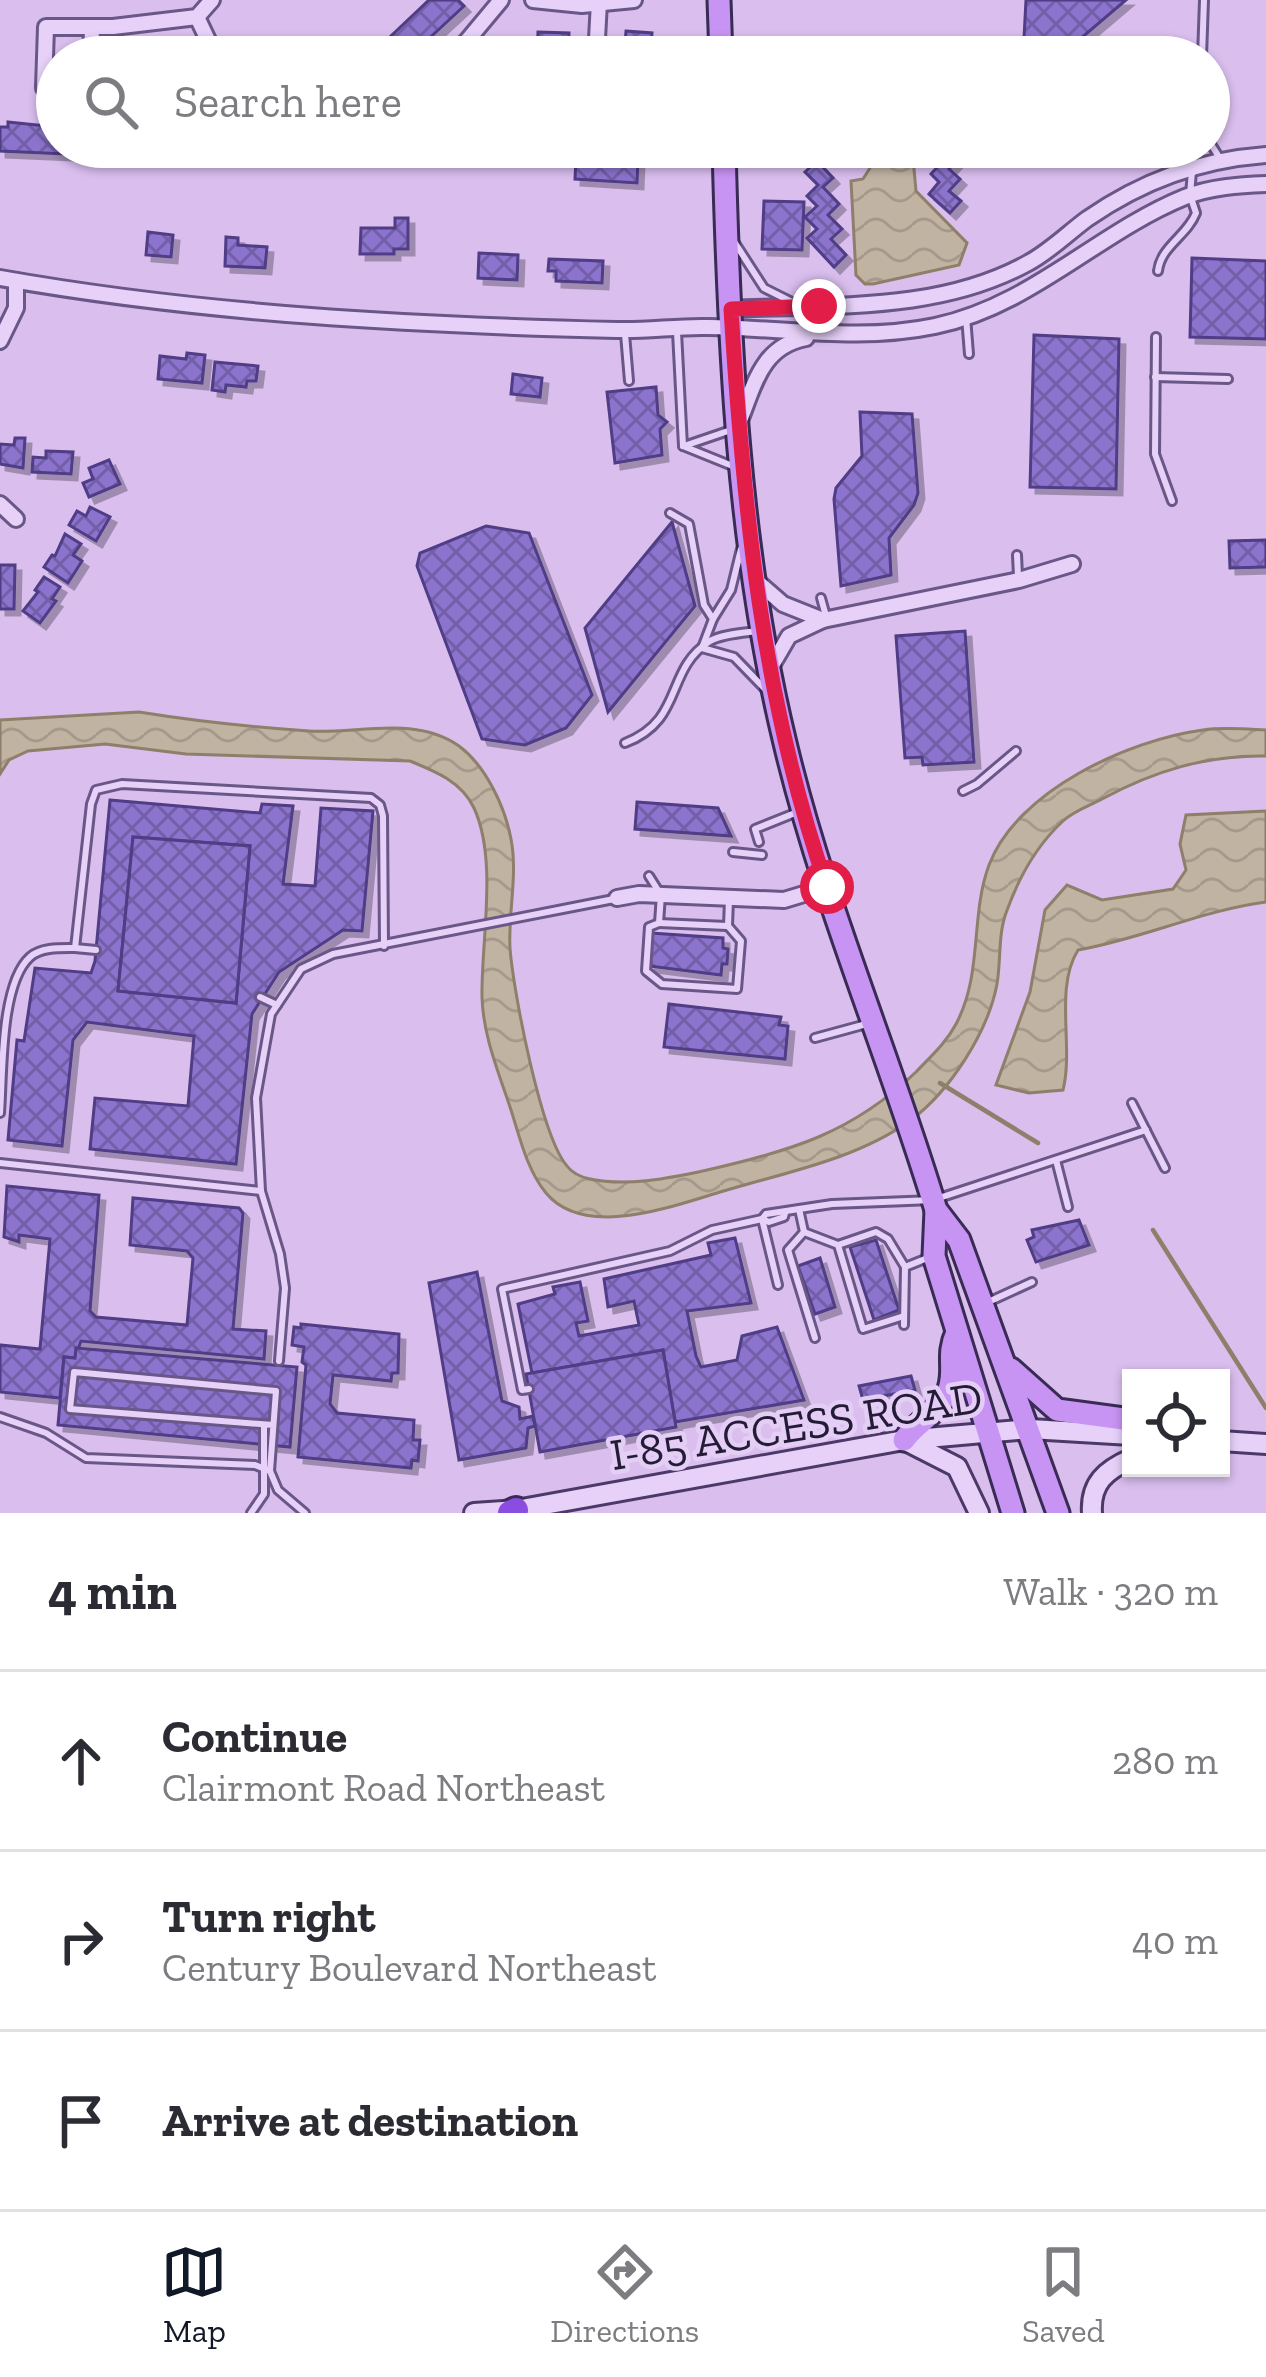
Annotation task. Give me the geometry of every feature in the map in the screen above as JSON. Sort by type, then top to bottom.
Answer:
[{"type":"main road","points":[[719,0],[720,36]]},
{"type":"main road","points":[[725,168],[743,471],[761,630],[775,699],[802,810],[921,1160],[934,1205],[934,1256],[1013,1513]]},
{"type":"main road","points":[[934,1205],[959,1240],[1058,1513]]},
{"type":"main road","points":[[957,1331],[949,1349],[949,1388],[940,1405],[904,1440],[957,1467],[979,1513]]},
{"type":"main road","points":[[999,1356],[1030,1390],[1057,1410],[1122,1419]]},
{"type":"main road","name":"I-85 ACCESS ROAD","points":[[474,1513],[513,1512],[904,1440],[1030,1429],[1122,1434]]},
{"type":"main road","points":[[1230,1442],[1266,1444]]},
{"type":"main road","points":[[1092,1513],[1096,1484],[1122,1463]]},
{"type":"street","points":[[46,36],[46,27],[92,29],[197,17],[212,0]]},
{"type":"street","points":[[471,36],[501,0]]},
{"type":"street","points":[[533,0],[556,4],[634,0]]},
{"type":"street","points":[[597,36],[599,2]]},
{"type":"street","points":[[197,17],[206,36]]},
{"type":"street","points":[[92,29],[92,36]]},
{"type":"street","points":[[1230,159],[1266,155]]},
{"type":"street","points":[[0,341],[16,308],[8,280],[305,317],[625,330],[676,328],[819,306],[916,300],[1029,263],[1125,194],[1187,168]]},
{"type":"street","points":[[739,422],[761,366],[775,350],[794,340],[907,331],[966,316],[1035,287],[1130,224],[1190,195],[1266,184]]},
{"type":"street","points":[[732,319],[835,335]]},
{"type":"street","points":[[0,504],[16,519]]},
{"type":"street","points":[[770,672],[789,636],[1072,564]]},
{"type":"street","points":[[754,578],[783,604],[831,622]]},
{"type":"street","points":[[617,898],[784,900],[827,887]]},
{"type":"lane","points":[[1203,36],[1204,0]]},
{"type":"lane","points":[[1158,271],[1159,261],[1189,231],[1196,213],[1190,195],[1192,168]]},
{"type":"lane","points":[[727,230],[772,295],[819,306]]},
{"type":"lane","points":[[966,316],[969,354]]},
{"type":"lane","points":[[676,328],[683,446]]},
{"type":"lane","points":[[625,330],[629,381]]},
{"type":"lane","points":[[1156,337],[1155,454],[1172,501]]},
{"type":"lane","points":[[1156,377],[1228,380]]},
{"type":"lane","points":[[683,446],[731,430],[739,422]]},
{"type":"lane","points":[[683,446],[714,455],[743,471]]},
{"type":"lane","points":[[670,513],[689,524],[704,605],[713,619]]},
{"type":"lane","points":[[702,648],[731,590],[748,522]]},
{"type":"lane","points":[[1017,555],[1019,580]]},
{"type":"lane","points":[[821,598],[831,622]]},
{"type":"lane","points":[[626,743],[656,727],[665,716],[683,669],[702,648],[715,638],[761,630]]},
{"type":"lane","points":[[702,648],[734,657],[775,699]]},
{"type":"lane","points":[[963,790],[1016,752]]},
{"type":"lane","points":[[75,948],[91,804],[96,790],[122,784],[371,798],[380,805],[383,816],[384,946]]},
{"type":"lane","points":[[759,842],[755,829],[802,810]]},
{"type":"lane","points":[[733,852],[762,855]]},
{"type":"lane","points":[[649,876],[661,895],[659,923]]},
{"type":"lane","points":[[278,1361],[285,1288],[261,1191],[256,1098],[271,1014],[301,969],[333,954],[617,898]]},
{"type":"lane","points":[[728,926],[729,899]]},
{"type":"lane","points":[[659,923],[728,926],[741,940],[737,989],[662,984],[646,971],[649,927],[659,923]]},
{"type":"lane","points":[[0,1113],[13,982],[31,955],[53,948],[96,950]]},
{"type":"lane","points":[[260,998],[277,1005]]},
{"type":"lane","points":[[815,1038],[872,1023]]},
{"type":"lane","points":[[1132,1102],[1165,1168]]},
{"type":"lane","points":[[529,1389],[522,1390],[502,1289],[670,1250],[766,1214],[934,1205],[1146,1130]]},
{"type":"lane","points":[[1056,1160],[1068,1208]]},
{"type":"lane","points":[[0,1163],[261,1191]]},
{"type":"lane","points":[[799,1209],[804,1232]]},
{"type":"lane","points":[[762,1219],[778,1286]]},
{"type":"lane","points":[[804,1232],[838,1245],[876,1232],[888,1239],[905,1267],[904,1320],[863,1329],[838,1245]]},
{"type":"lane","points":[[804,1232],[788,1250],[815,1338]]},
{"type":"lane","points":[[905,1267],[934,1256]]},
{"type":"lane","points":[[982,1304],[1032,1282]]},
{"type":"lane","points":[[251,1513],[264,1494],[276,1391],[74,1372],[70,1409],[269,1425]]},
{"type":"lane","points":[[0,1417],[46,1433],[86,1457],[266,1470]]},
{"type":"lane","points":[[266,1470],[278,1490],[305,1513]]},
{"type":"water","points":[[870,168],[914,168],[916,191],[967,243],[959,265],[865,284],[856,275],[851,181],[863,179]]},
{"type":"water","points":[[139,712],[309,731],[405,728],[442,737],[469,754],[493,788],[511,839],[512,968],[522,1028],[548,1125],[571,1171],[618,1182],[693,1173],[793,1147],[844,1125],[916,1072],[948,1037],[964,1005],[989,865],[1003,838],[1049,792],[1142,745],[1203,730],[1266,730],[1266,756],[1222,758],[1161,773],[1077,811],[1053,831],[1029,864],[1006,913],[997,984],[976,1040],[940,1093],[911,1120],[867,1145],[818,1164],[652,1211],[604,1217],[562,1207],[546,1193],[521,1143],[485,1026],[485,852],[474,808],[462,791],[410,761],[186,754],[105,744],[28,751],[9,760],[0,774],[0,720]]},
{"type":"water","points":[[1266,811],[1266,902],[1078,950],[1067,982],[1063,1090],[1029,1093],[996,1085],[1030,992],[1045,910],[1067,885],[1102,900],[1173,889],[1186,870],[1180,844],[1186,815]]},
{"type":"building","points":[[429,0],[458,0],[464,6],[432,36],[391,36]]},
{"type":"building","points":[[1026,0],[1126,0],[1084,36],[1024,36]]},
{"type":"building","points":[[626,31],[652,33],[652,36],[626,36]]},
{"type":"building","points":[[538,32],[569,33],[569,36],[538,36]]},
{"type":"building","points":[[8,122],[36,125],[36,153],[0,151],[0,127],[8,127]]},
{"type":"building","points":[[576,168],[638,168],[637,183],[575,179]]},
{"type":"building","points":[[824,168],[833,178],[823,187],[839,204],[828,215],[842,229],[831,239],[846,255],[834,267],[807,238],[817,229],[805,217],[817,206],[807,196],[818,185],[805,172]]},
{"type":"building","points":[[936,168],[950,168],[960,179],[949,191],[961,201],[950,213],[929,194],[939,182],[931,174]]},
{"type":"building","points":[[764,201],[804,202],[802,250],[762,249]]},
{"type":"building","points":[[395,218],[408,218],[408,249],[360,254],[361,228],[395,228]]},
{"type":"building","points":[[148,232],[173,235],[171,257],[146,255]]},
{"type":"building","points":[[226,237],[238,238],[238,245],[267,247],[265,268],[225,266]]},
{"type":"building","points":[[479,253],[518,255],[517,280],[478,278]]},
{"type":"building","points":[[1192,258],[1266,261],[1266,339],[1190,337]]},
{"type":"building","points":[[549,259],[603,261],[602,283],[556,281],[556,271],[548,271]]},
{"type":"building","points":[[1034,335],[1119,339],[1116,489],[1030,487]]},
{"type":"building","points":[[187,353],[205,355],[202,383],[158,379],[160,356],[186,359]]},
{"type":"building","points":[[215,362],[258,366],[256,381],[247,381],[246,387],[226,385],[225,392],[212,390]]},
{"type":"building","points":[[513,374],[542,378],[540,397],[511,394]]},
{"type":"building","points":[[656,387],[658,415],[667,422],[660,429],[662,455],[615,463],[607,392]]},
{"type":"building","points":[[860,412],[912,414],[918,493],[889,538],[891,575],[841,586],[834,499],[836,488],[862,456]]},
{"type":"building","points":[[15,438],[25,438],[23,468],[0,464],[0,444],[14,445]]},
{"type":"building","points":[[46,451],[73,452],[71,474],[32,472],[33,457],[46,458]]},
{"type":"building","points":[[109,460],[120,484],[89,497],[83,483],[93,479],[89,468]]},
{"type":"building","points":[[90,507],[110,517],[96,541],[69,525],[77,511],[86,516]]},
{"type":"building","points":[[672,522],[695,606],[608,712],[585,628]]},
{"type":"building","points":[[486,526],[529,533],[592,695],[566,728],[525,745],[482,739],[417,566],[420,553]]},
{"type":"building","points":[[65,534],[81,544],[73,555],[82,561],[68,583],[44,567]]},
{"type":"building","points":[[1266,540],[1266,567],[1230,568],[1229,541]]},
{"type":"building","points":[[0,565],[15,565],[14,609],[0,609]]},
{"type":"building","points":[[44,577],[60,587],[40,623],[23,611]]},
{"type":"building","points":[[965,631],[974,762],[923,765],[922,757],[905,758],[896,636]]},
{"type":"building","points":[[110,800],[260,813],[262,804],[293,806],[283,884],[315,886],[321,808],[373,811],[362,931],[343,930],[279,972],[252,1014],[236,1164],[90,1149],[95,1098],[188,1106],[194,1036],[87,1022],[73,1040],[62,1146],[8,1140],[17,1040],[24,1041],[35,968],[91,973]],"holes":[[[133,837],[250,846],[236,1003],[118,991]]]},
{"type":"building","points":[[637,802],[718,808],[731,836],[635,829]]},
{"type":"building","points":[[133,837],[250,846],[236,1003],[118,991]]},
{"type":"building","points":[[651,933],[723,938],[727,964],[722,964],[721,975],[649,966]]},
{"type":"building","points":[[669,1004],[781,1017],[779,1025],[788,1026],[785,1059],[664,1047]]},
{"type":"building","points":[[7,1186],[99,1195],[90,1311],[96,1317],[187,1325],[193,1258],[187,1251],[130,1245],[133,1198],[239,1208],[243,1213],[233,1329],[266,1331],[264,1359],[81,1341],[75,1358],[64,1357],[60,1398],[0,1392],[0,1345],[40,1349],[50,1239],[19,1235],[19,1242],[4,1237]]},
{"type":"building","points":[[1079,1220],[1089,1245],[1036,1262],[1027,1240],[1034,1237],[1032,1230]]},
{"type":"building","points":[[735,1238],[751,1303],[687,1311],[696,1356],[701,1367],[737,1360],[742,1336],[777,1327],[804,1400],[675,1422],[663,1350],[532,1373],[518,1304],[555,1294],[553,1287],[580,1282],[588,1321],[576,1323],[579,1336],[639,1325],[634,1301],[608,1307],[604,1279],[711,1255],[708,1243]]},
{"type":"building","points":[[876,1240],[899,1310],[874,1320],[850,1247]]},
{"type":"building","points":[[820,1258],[835,1307],[815,1314],[798,1266]]},
{"type":"building","points":[[477,1272],[502,1401],[519,1407],[520,1419],[533,1416],[535,1426],[528,1428],[526,1448],[459,1460],[429,1283]]},
{"type":"building","points":[[301,1324],[399,1334],[398,1373],[392,1373],[391,1381],[333,1375],[330,1404],[337,1413],[414,1420],[413,1440],[420,1440],[418,1461],[412,1460],[411,1468],[298,1457],[306,1365],[302,1362],[304,1347],[292,1345],[294,1327],[301,1328]]},
{"type":"building","points":[[76,1348],[297,1367],[290,1447],[58,1425],[64,1357],[75,1358]]},
{"type":"building","points":[[663,1350],[676,1427],[540,1452],[526,1374]]},
{"type":"building","points":[[911,1376],[915,1390],[863,1400],[859,1386]]},
{"type":"waterway","points":[[940,1083],[1038,1143]]},
{"type":"waterway","points":[[1153,1230],[1266,1408]]},
{"type":"route","points":[[819,306],[731,309],[744,490],[761,630],[785,744],[827,887]]}]
